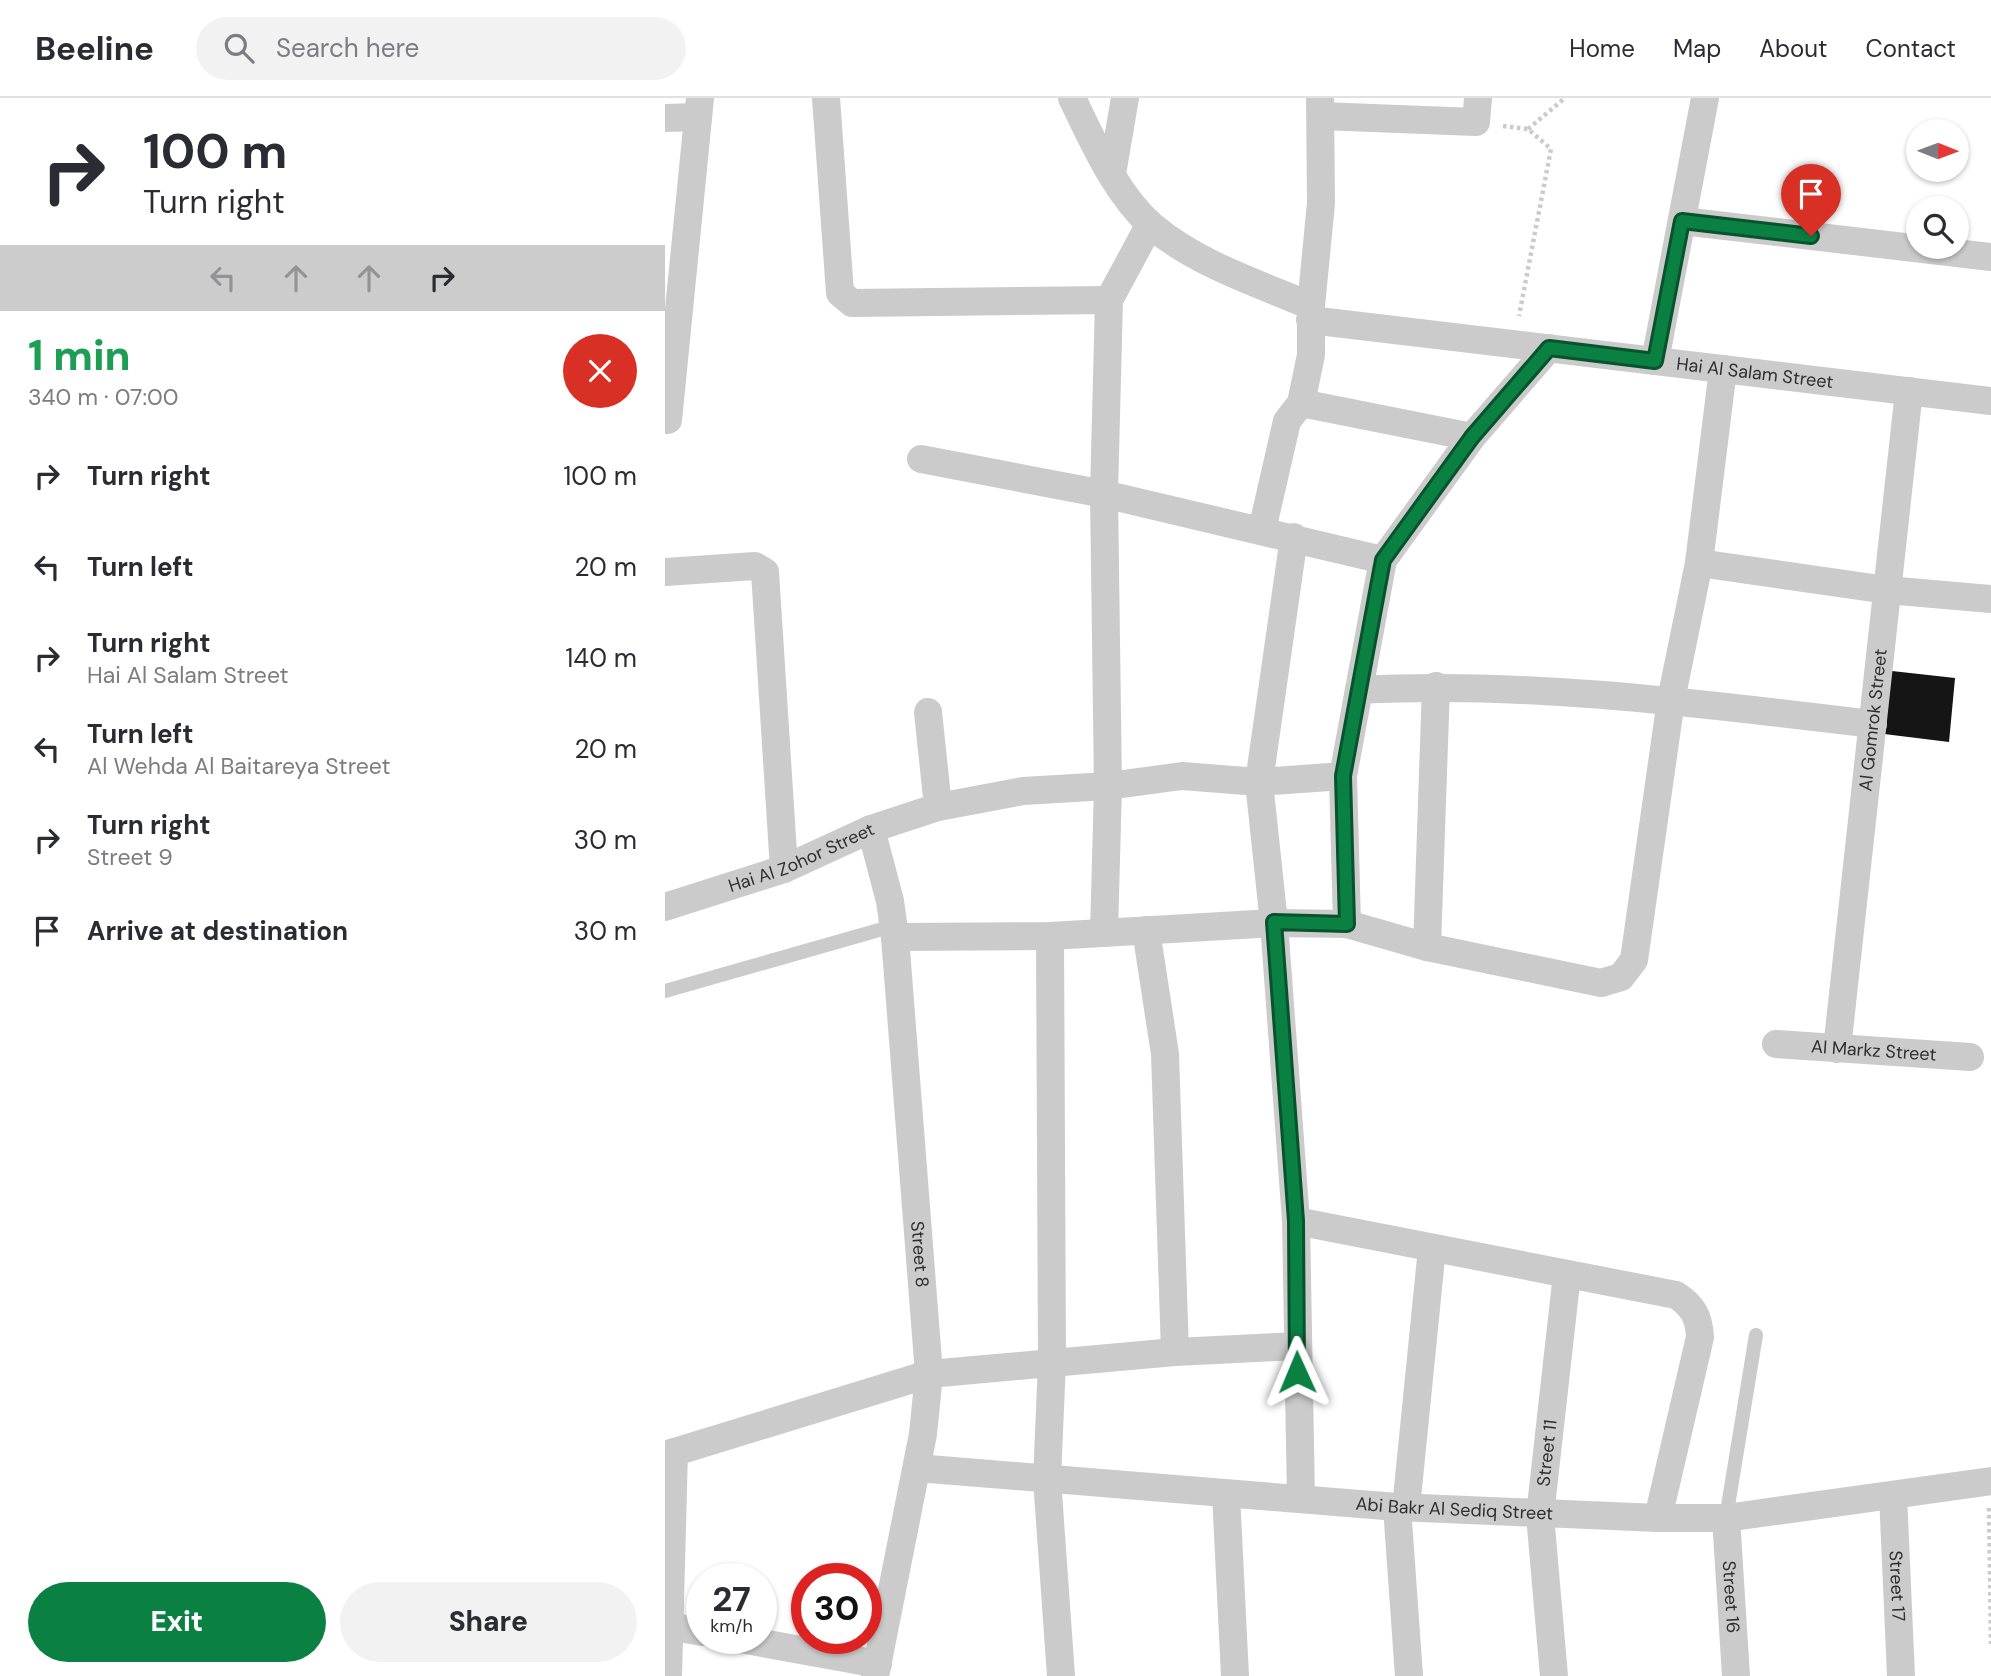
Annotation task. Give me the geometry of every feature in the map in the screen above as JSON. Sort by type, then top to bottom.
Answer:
[{"type":"street","points":[[826,98],[840,293],[844,299],[852,303],[1109,300]]},
{"type":"street","name":"Hai Al Salam Street","points":[[1072,98],[1112,174],[1150,224],[1207,261],[1310,313],[1513,344],[1991,401]]},
{"type":"street","points":[[1112,174],[1125,98]]},
{"type":"street","points":[[1262,530],[1287,421],[1301,403],[1311,355],[1310,313],[1321,203],[1318,146],[1320,107],[1476,122],[1478,98]]},
{"type":"street","points":[[1655,361],[1705,98]]},
{"type":"street","points":[[665,118],[699,107],[668,421]]},
{"type":"street","points":[[1682,221],[1991,257]]},
{"type":"street","points":[[1104,933],[1108,786],[1104,494],[1109,300],[1150,224]]},
{"type":"street","points":[[1347,924],[1343,776],[1383,560],[1472,437],[1549,348]]},
{"type":"street","points":[[894,932],[1050,936],[1274,922],[1347,924],[1427,947],[1601,983],[1621,978],[1634,960],[1671,700],[1699,563],[1723,369]]},
{"type":"street","name":"Al Gomrok Street","points":[[1837,1049],[1909,391]]},
{"type":"street","points":[[1301,403],[1472,437]]},
{"type":"street","points":[[921,459],[1104,494],[1383,560]]},
{"type":"street","points":[[1294,537],[1259,782],[1274,922],[1296,1221],[1301,1499]]},
{"type":"street","points":[[1699,563],[1887,590],[1991,599]]},
{"type":"street","points":[[665,572],[755,566],[765,572],[784,869]]},
{"type":"street","points":[[1359,690],[1436,686],[1671,700],[1873,724]]},
{"type":"street","points":[[1427,947],[1436,686]]},
{"type":"street","points":[[928,712],[938,807]]},
{"type":"street","name":"Hai Al Zohor Street","points":[[665,907],[784,869],[871,829],[938,807],[1023,791],[1108,786],[1182,776],[1259,782],[1343,776]]},
{"type":"street","name":"Street 8","points":[[871,829],[894,932],[929,1374],[916,1468],[877,1670]]},
{"type":"street","points":[[1146,930],[1165,1054],[1175,1352]]},
{"type":"street","points":[[1050,936],[1052,1362],[1047,1479],[1061,1676]]},
{"type":"street","name":"Al Markz Street","points":[[1776,1044],[1970,1057]]},
{"type":"street","points":[[1296,1221],[1676,1295],[1695,1312],[1700,1337],[1658,1518]]},
{"type":"street","points":[[1409,1676],[1401,1508],[1432,1248]]},
{"type":"street","name":"Street 11","points":[[1554,1676],[1540,1515],[1567,1274]]},
{"type":"street","points":[[668,1676],[670,1454],[929,1374],[1175,1352],[1297,1346]]},
{"type":"street","name":"Abi Bakr Al Sediq Street","points":[[916,1468],[1401,1508],[1658,1518],[1726,1518],[1990,1481]]},
{"type":"street","points":[[1226,1493],[1235,1676]]},
{"type":"street","name":"Street 17","points":[[1893,1495],[1901,1676]]},
{"type":"street","name":"Street 16","points":[[1726,1518],[1736,1676]]},
{"type":"street","points":[[669,1626],[686,1629]]},
{"type":"street","points":[[777,1647],[877,1670]]},
{"type":"lane","points":[[665,990],[894,932]]},
{"type":"lane","points":[[1726,1518],[1756,1335]]},
{"type":"path","points":[[1513,344],[1551,149],[1528,129],[1565,98]]},
{"type":"path","points":[[1990,1481],[1991,1644]]},
{"type":"building","points":[[1883,670],[1955,678],[1949,742],[1876,733]]},
{"type":"route","points":[[1297,1372],[1296,1221],[1274,922],[1347,924],[1343,776],[1383,560],[1472,437],[1508,392],[1549,348],[1655,361],[1682,221],[1811,236]]}]
